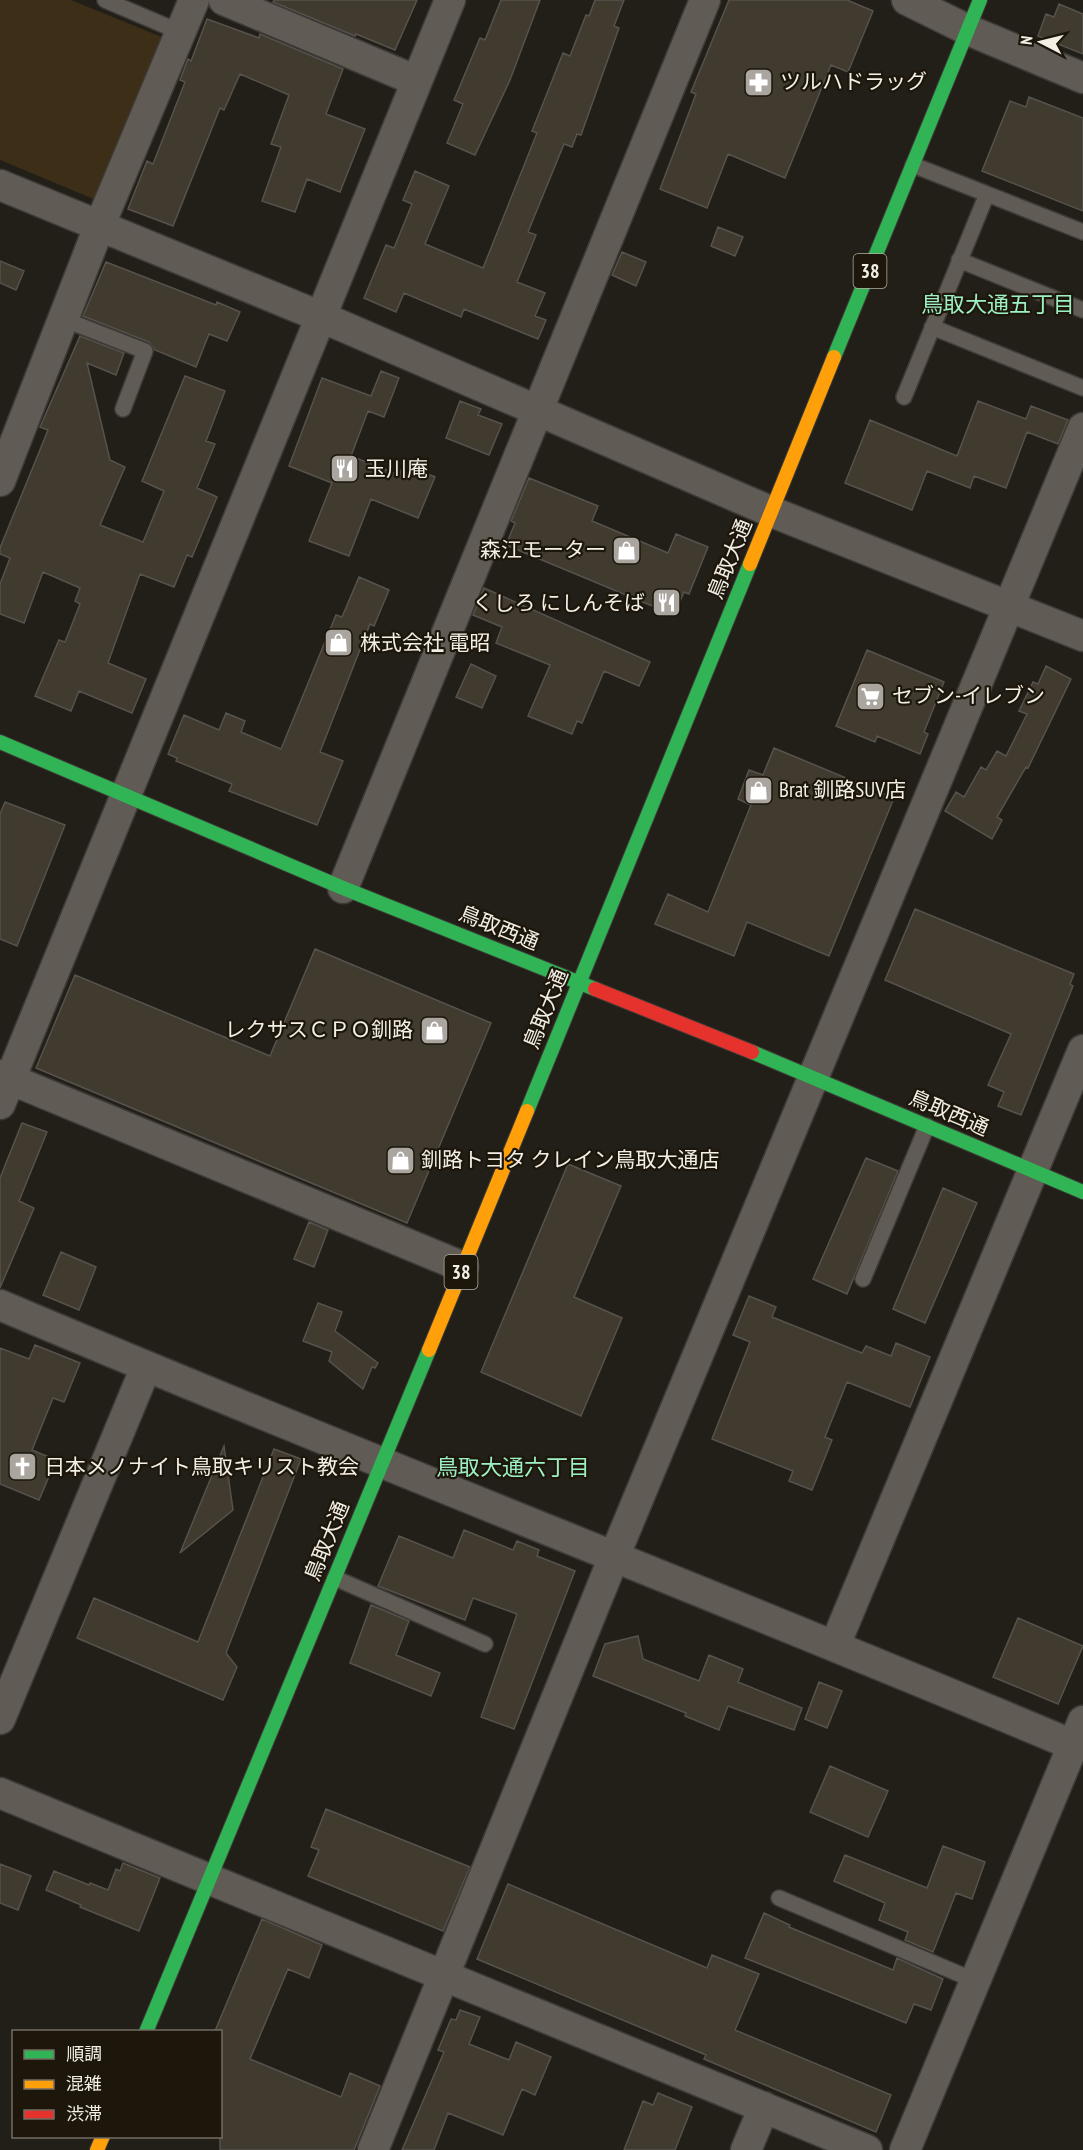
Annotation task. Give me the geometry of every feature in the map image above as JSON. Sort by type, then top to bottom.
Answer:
[{"type":"main road","name":"鳥取大通","points":[[146,2030],[463,1267],[980,0]]},
{"type":"main road","name":"鳥取西通","points":[[0,742],[343,888],[814,1077],[1083,1192]]},
{"type":"street","points":[[0,481],[99,227],[194,0]]},
{"type":"street","points":[[224,0],[417,81]]},
{"type":"street","points":[[450,0],[319,316],[127,795],[4,1086],[463,1267]]},
{"type":"street","points":[[343,888],[705,0]]},
{"type":"street","points":[[907,0],[968,30],[1083,78]]},
{"type":"street","points":[[0,185],[319,316],[772,512],[1083,636]]},
{"type":"street","points":[[373,2150],[614,1557],[1083,428]]},
{"type":"street","points":[[835,1645],[1083,1050]]},
{"type":"street","points":[[0,1305],[382,1464],[835,1645],[1078,1733],[905,2150]]},
{"type":"street","points":[[0,1719],[146,1367]]},
{"type":"street","points":[[0,1793],[867,2150]]},
{"type":"street","points":[[746,2150],[764,2107]]},
{"type":"lane","points":[[105,0],[180,32]]},
{"type":"lane","points":[[913,165],[1083,232]]},
{"type":"lane","points":[[904,397],[987,194]]},
{"type":"lane","points":[[959,260],[1083,310]]},
{"type":"lane","points":[[63,319],[145,351],[123,409]]},
{"type":"lane","points":[[932,327],[1083,388]]},
{"type":"lane","points":[[863,1279],[927,1126]]},
{"type":"lane","points":[[335,1578],[485,1644]]},
{"type":"lane","points":[[779,1898],[976,1981]]},
{"type":"shaded area","points":[[0,0],[71,0],[162,37],[96,200],[0,160]]},
{"type":"building","points":[[274,0],[417,0],[395,50],[356,34],[355,36],[273,2]]},
{"type":"building","points":[[501,0],[540,0],[510,80],[475,155],[447,143],[463,104],[454,100],[480,38],[485,40]]},
{"type":"building","points":[[595,0],[624,0],[614,26],[619,28],[581,135],[577,134],[572,147],[564,144],[528,232],[536,235],[517,282],[545,293],[535,316],[546,320],[538,339],[464,309],[461,317],[404,293],[396,312],[364,298],[386,245],[394,248],[412,204],[403,200],[415,171],[449,186],[425,244],[483,268],[537,133],[532,131],[563,53],[570,56],[586,15],[589,16]]},
{"type":"building","name":"ツルハドラッグ","points":[[729,0],[847,0],[873,11],[848,72],[831,65],[785,178],[728,154],[707,208],[660,189],[696,94],[691,92]]},
{"type":"building","points":[[1059,4],[1083,14],[1083,54],[1038,36],[1046,14],[1054,17]]},
{"type":"building","points":[[207,19],[259,38],[260,34],[343,69],[326,114],[365,129],[340,192],[307,179],[295,212],[262,201],[281,147],[271,144],[289,95],[240,74],[224,110],[220,108],[173,226],[128,209],[147,161],[153,164],[185,82],[180,80],[188,59],[191,61]]},
{"type":"building","points":[[1029,97],[1083,118],[1083,211],[982,171],[1010,101],[1026,107]]},
{"type":"building","points":[[718,227],[743,237],[735,256],[711,246]]},
{"type":"building","points":[[622,252],[646,262],[636,286],[612,275]]},
{"type":"building","points":[[0,261],[24,271],[16,290],[0,283]]},
{"type":"building","points":[[106,262],[216,305],[217,302],[240,312],[227,341],[209,334],[196,367],[155,350],[149,342],[83,316]]},
{"type":"building","points":[[80,336],[124,353],[116,375],[87,363],[110,460],[125,467],[100,525],[143,542],[164,491],[142,481],[185,376],[225,391],[206,441],[215,444],[197,488],[217,497],[192,557],[187,555],[174,587],[140,574],[108,663],[146,679],[132,713],[79,691],[71,711],[35,696],[59,640],[65,642],[80,604],[75,601],[80,588],[43,572],[24,623],[0,614],[0,584],[10,558],[0,554],[0,548],[48,430],[40,427]]},
{"type":"building","points":[[381,371],[399,378],[384,417],[368,411],[351,456],[399,475],[404,464],[435,477],[418,518],[371,499],[349,556],[309,541],[332,483],[289,466],[322,378],[371,396]]},
{"type":"building","points":[[460,401],[481,409],[478,415],[502,424],[489,455],[446,438]]},
{"type":"building","points":[[978,401],[1026,419],[1031,406],[1068,420],[1058,444],[1027,432],[1006,488],[974,476],[970,488],[927,471],[912,510],[845,483],[870,420],[957,456]]},
{"type":"building","points":[[529,478],[598,506],[592,521],[668,553],[676,534],[708,547],[689,594],[684,592],[674,615],[506,545],[515,523],[511,521]]},
{"type":"building","points":[[359,577],[389,590],[374,626],[370,624],[320,752],[343,761],[317,825],[229,791],[232,784],[176,761],[177,758],[168,754],[184,715],[219,730],[226,713],[245,721],[241,732],[281,749],[336,615],[342,617]]},
{"type":"building","points":[[484,588],[650,662],[639,686],[604,671],[582,723],[577,721],[572,734],[528,716],[550,665],[496,643],[502,627],[473,615]]},
{"type":"building","points":[[867,650],[944,682],[924,732],[928,734],[920,754],[877,736],[875,742],[836,726]]},
{"type":"building","points":[[471,664],[496,676],[482,708],[456,697]]},
{"type":"building","points":[[1046,666],[1071,679],[1028,768],[1026,767],[997,817],[1002,820],[992,839],[945,811],[956,792],[964,797],[981,767],[986,770],[997,751],[1006,756],[1027,714],[1019,711],[1033,682],[1038,684]]},
{"type":"building","points":[[774,748],[894,798],[829,956],[747,922],[734,956],[655,924],[668,894],[708,912],[751,805],[738,799],[749,770],[763,775]]},
{"type":"building","points":[[5,802],[65,825],[17,946],[0,939],[0,814]]},
{"type":"building","points":[[915,909],[1074,974],[1070,984],[1073,986],[1021,1115],[998,1106],[1004,1092],[988,1085],[1011,1034],[885,980]]},
{"type":"building","points":[[315,949],[491,1023],[407,1223],[36,1068],[75,975],[270,1056]]},
{"type":"building","points":[[22,1123],[47,1132],[19,1201],[34,1208],[0,1288],[0,1178]]},
{"type":"building","points":[[866,1158],[898,1171],[847,1294],[813,1279]]},
{"type":"building","points":[[568,1164],[621,1186],[574,1297],[622,1318],[581,1416],[481,1372]]},
{"type":"building","points":[[943,1188],[977,1203],[925,1323],[893,1309]]},
{"type":"building","points":[[309,1222],[328,1230],[314,1267],[294,1259]]},
{"type":"building","points":[[61,1252],[96,1267],[79,1310],[43,1295]]},
{"type":"building","points":[[749,1296],[776,1307],[772,1317],[862,1353],[866,1346],[891,1356],[896,1343],[930,1357],[910,1407],[847,1382],[825,1437],[832,1440],[812,1490],[789,1481],[793,1471],[712,1439],[750,1342],[733,1335]]},
{"type":"building","points":[[318,1303],[342,1312],[335,1331],[378,1363],[375,1368],[372,1367],[363,1389],[329,1361],[332,1352],[303,1341]]},
{"type":"building","points":[[35,1345],[80,1363],[64,1402],[53,1398],[32,1450],[56,1460],[39,1500],[0,1484],[0,1348],[29,1359]]},
{"type":"building","points":[[224,1446],[233,1510],[180,1553]]},
{"type":"building","points":[[274,1449],[301,1459],[226,1653],[237,1667],[223,1700],[77,1638],[94,1598],[198,1642]]},
{"type":"building","points":[[464,1530],[513,1550],[517,1541],[539,1550],[537,1556],[575,1571],[514,1729],[481,1717],[517,1614],[473,1598],[465,1620],[378,1586],[399,1536],[453,1558]]},
{"type":"building","points":[[371,1605],[409,1621],[396,1655],[440,1673],[431,1696],[350,1663]]},
{"type":"building","points":[[1018,1618],[1083,1646],[1058,1704],[993,1677]]},
{"type":"building","points":[[638,1636],[643,1659],[699,1681],[709,1655],[743,1669],[738,1682],[802,1708],[794,1730],[728,1706],[719,1730],[685,1716],[686,1713],[593,1676],[605,1644]]},
{"type":"building","points":[[819,1682],[842,1691],[827,1728],[805,1719]]},
{"type":"building","points":[[830,1766],[888,1791],[868,1837],[810,1812]]},
{"type":"building","points":[[326,1809],[470,1867],[443,1931],[308,1876],[319,1850],[311,1847]]},
{"type":"building","points":[[943,1846],[985,1862],[972,1899],[956,1893],[933,1952],[905,1940],[908,1932],[879,1920],[885,1903],[834,1881],[845,1855],[927,1888]]},
{"type":"building","points":[[123,1863],[160,1878],[139,1931],[80,1907],[81,1905],[46,1890],[54,1871],[108,1890],[116,1869],[120,1871]]},
{"type":"building","points":[[0,1864],[31,1876],[18,1910],[0,1903]]},
{"type":"building","points":[[508,1884],[707,1968],[712,1955],[759,1974],[735,2030],[891,2095],[876,2132],[704,2059],[706,2055],[477,1959]]},
{"type":"building","points":[[764,1913],[790,1925],[789,1927],[893,1970],[897,1958],[943,1979],[931,2010],[914,2004],[906,2023],[745,1958]]},
{"type":"building","points":[[262,1919],[322,1945],[309,1978],[288,1969],[250,2059],[341,2097],[350,2073],[380,2086],[354,2150],[220,2150],[222,2030],[215,2030]]},
{"type":"building","points":[[460,2010],[480,2017],[469,2044],[509,2060],[516,2042],[551,2057],[535,2095],[522,2089],[503,2135],[448,2113],[434,2150],[402,2150],[444,2052],[438,2050],[451,2019],[456,2020]]},
{"type":"building","points":[[658,2093],[692,2107],[675,2150],[624,2150],[643,2101],[653,2105]]},
{"type":"traffic: fast","points":[[834,357],[980,0]]},
{"type":"traffic: fast","points":[[527,1111],[750,564]]},
{"type":"traffic: fast","points":[[0,742],[343,888],[595,989]]},
{"type":"traffic: fast","points":[[752,1052],[1083,1192]]},
{"type":"traffic: fast","points":[[147,2030],[429,1350]]},
{"type":"traffic: slow","points":[[750,564],[834,357]]},
{"type":"traffic: slow","points":[[429,1350],[527,1111]]},
{"type":"traffic: slow","points":[[97,2150],[102,2138]]},
{"type":"traffic: jam","points":[[595,989],[752,1052]]},
{"type":"place","name":"ツルハドラッグ","points":[[759,82]]},
{"type":"place","name":"玉川庵","points":[[344,469]]},
{"type":"place","name":"森江モーター","points":[[627,550]]},
{"type":"place","name":"くしろ にしんそば","points":[[666,603]]},
{"type":"place","name":"株式会社 電昭","points":[[339,643]]},
{"type":"place","name":"セブン-イレブン","points":[[871,696]]},
{"type":"place","name":"Brat 釧路SUV店","points":[[758,790]]},
{"type":"place","name":"レクサスＣＰＯ釧路","points":[[434,1030]]},
{"type":"place","name":"釧路トヨタ クレイン鳥取大通店","points":[[400,1160]]},
{"type":"place","name":"日本メノナイト鳥取キリスト教会","points":[[23,1467]]},
{"type":"district","name":"鳥取大通五丁目","points":[[998,304]]},
{"type":"district","name":"鳥取大通六丁目","points":[[513,1467]]}]
